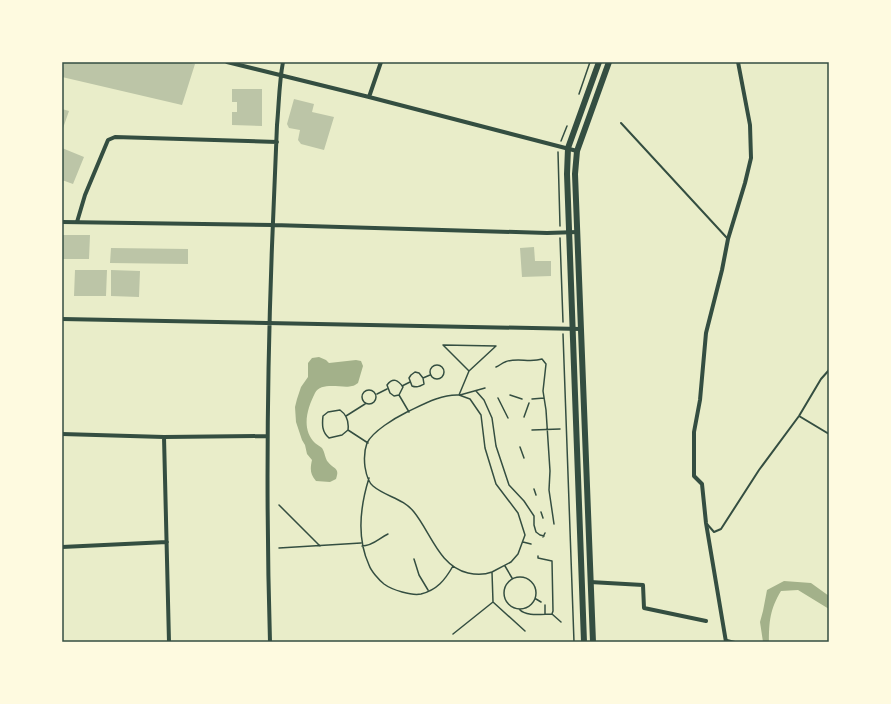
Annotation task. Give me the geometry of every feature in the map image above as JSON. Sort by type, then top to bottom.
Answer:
[{"type":"main road","points":[[584,642],[567,174],[568,148],[599,62]]},
{"type":"main road","points":[[593,642],[575,174],[577,151],[609,62]]},
{"type":"street","points":[[227,62],[577,151]]},
{"type":"street","points":[[270,642],[267,436],[269,323],[276,142],[280,75],[283,62]]},
{"type":"street","points":[[369,97],[381,62]]},
{"type":"street","points":[[726,641],[706,523],[702,484],[694,476],[694,432],[700,400],[706,333],[722,270],[728,239],[751,158],[750,125],[738,62]]},
{"type":"street","points":[[77,222],[85,195],[108,140],[114,137],[276,142]]},
{"type":"street","points":[[62,222],[273,224],[547,233],[578,232]]},
{"type":"street","points":[[62,320],[581,329]]},
{"type":"street","points":[[62,434],[164,437],[267,436]]},
{"type":"street","points":[[164,437],[168,642]]},
{"type":"street","points":[[62,547],[166,542]]},
{"type":"street","points":[[590,582],[643,585],[644,608],[706,621]]},
{"type":"lane","points":[[621,123],[728,239]]},
{"type":"lane","points":[[706,523],[714,532],[721,529],[759,470],[799,416],[821,379],[829,370]]},
{"type":"lane","points":[[799,416],[829,434]]},
{"type":"lane","points":[[726,641],[735,642]]},
{"type":"path","points":[[459,396],[469,371],[496,346],[443,345],[469,371]]},
{"type":"path","points":[[496,367],[505,362],[516,360],[532,361],[542,359],[544,361],[546,367],[543,391],[547,417],[550,472],[549,490],[554,524]]},
{"type":"path","points":[[423,378],[430,374],[433,366],[441,365],[443,368],[444,374],[440,377],[433,377],[430,374]]},
{"type":"path","points":[[415,372],[419,373],[423,378],[424,384],[416,387],[412,386],[410,382],[411,375],[415,372]]},
{"type":"path","points":[[387,389],[389,382],[395,380],[400,382],[402,386]]},
{"type":"path","points":[[399,395],[402,386],[410,382]]},
{"type":"path","points":[[459,396],[470,399],[481,415],[484,448],[496,484],[518,513],[525,535],[518,554],[511,562],[484,575],[459,571],[448,563],[414,511],[398,499],[382,493],[371,485],[366,472],[364,456],[368,443],[384,425],[441,398],[459,396],[485,388]]},
{"type":"path","points":[[377,394],[387,389]]},
{"type":"path","points":[[387,389],[394,396],[399,395]]},
{"type":"path","points":[[346,416],[365,404],[370,406],[374,403],[377,400],[377,394],[373,390],[366,390],[362,394],[365,404]]},
{"type":"path","points":[[476,391],[484,400],[492,418],[496,446],[509,485],[524,501],[534,516],[536,532],[544,536],[545,533]]},
{"type":"path","points":[[399,395],[409,412]]},
{"type":"path","points":[[510,395],[512,397],[522,399]]},
{"type":"path","points":[[498,398],[508,418]]},
{"type":"path","points":[[532,399],[544,398]]},
{"type":"path","points":[[524,417],[529,403]]},
{"type":"path","points":[[340,410],[346,416],[348,430],[342,435],[329,438],[325,434],[322,426],[322,416],[328,412],[340,410]]},
{"type":"path","points":[[532,430],[560,429]]},
{"type":"path","points":[[348,430],[368,443]]},
{"type":"path","points":[[520,447],[524,458]]},
{"type":"path","points":[[368,478],[362,499],[361,543],[369,567],[383,584],[400,592],[420,594],[439,585],[453,566]]},
{"type":"path","points":[[534,489],[536,495]]},
{"type":"path","points":[[279,505],[320,546]]},
{"type":"path","points":[[542,512],[543,518]]},
{"type":"path","points":[[362,546],[374,543],[388,534]]},
{"type":"path","points":[[523,542],[531,544]]},
{"type":"path","points":[[279,548],[361,543]]},
{"type":"path","points":[[538,556],[538,558],[552,561],[552,614]]},
{"type":"path","points":[[414,559],[419,575],[428,591]]},
{"type":"path","points":[[504,565],[512,578]]},
{"type":"path","points":[[492,572],[493,602],[525,631]]},
{"type":"path","points":[[519,609],[530,606],[536,598],[536,588],[534,584],[522,576],[512,578],[505,584],[503,593],[509,605],[525,613],[552,614],[561,622]]},
{"type":"path","points":[[536,598],[541,602]]},
{"type":"path","points":[[549,602],[553,601]]},
{"type":"path","points":[[453,634],[493,602]]},
{"type":"path","points":[[545,605],[545,614]]},
{"type":"shaded area","points":[[319,357],[329,363],[356,360],[361,361],[363,366],[358,383],[354,386],[327,386],[318,389],[308,412],[308,432],[315,443],[324,451],[330,465],[337,470],[336,479],[330,482],[316,481],[313,476],[311,469],[312,460],[307,454],[296,422],[295,407],[301,387],[308,377],[308,363],[312,358]]},
{"type":"shaded area","points":[[784,581],[811,583],[829,596],[829,609],[798,590],[781,591],[774,604],[771,616],[769,642],[763,642],[760,622],[767,590]]},
{"type":"building","points":[[64,62],[187,62],[195,64],[182,105],[62,77]]},
{"type":"building","points":[[232,89],[262,89],[262,126],[232,125],[232,112],[237,112],[237,102],[232,102]]},
{"type":"building","points":[[294,99],[314,104],[312,112],[334,117],[324,150],[301,144],[298,140],[300,130],[289,128],[287,124]]},
{"type":"building","points":[[62,109],[69,111],[62,131]]},
{"type":"building","points":[[62,148],[84,157],[73,184],[62,180]]},
{"type":"building","points":[[62,235],[90,235],[89,259],[62,259]]},
{"type":"building","points":[[534,247],[535,261],[551,261],[551,276],[522,277],[520,248]]},
{"type":"building","points":[[111,248],[188,249],[188,264],[110,263]]},
{"type":"building","points":[[75,270],[107,270],[106,296],[74,296]]},
{"type":"building","points":[[111,270],[140,271],[139,297],[111,296]]}]
